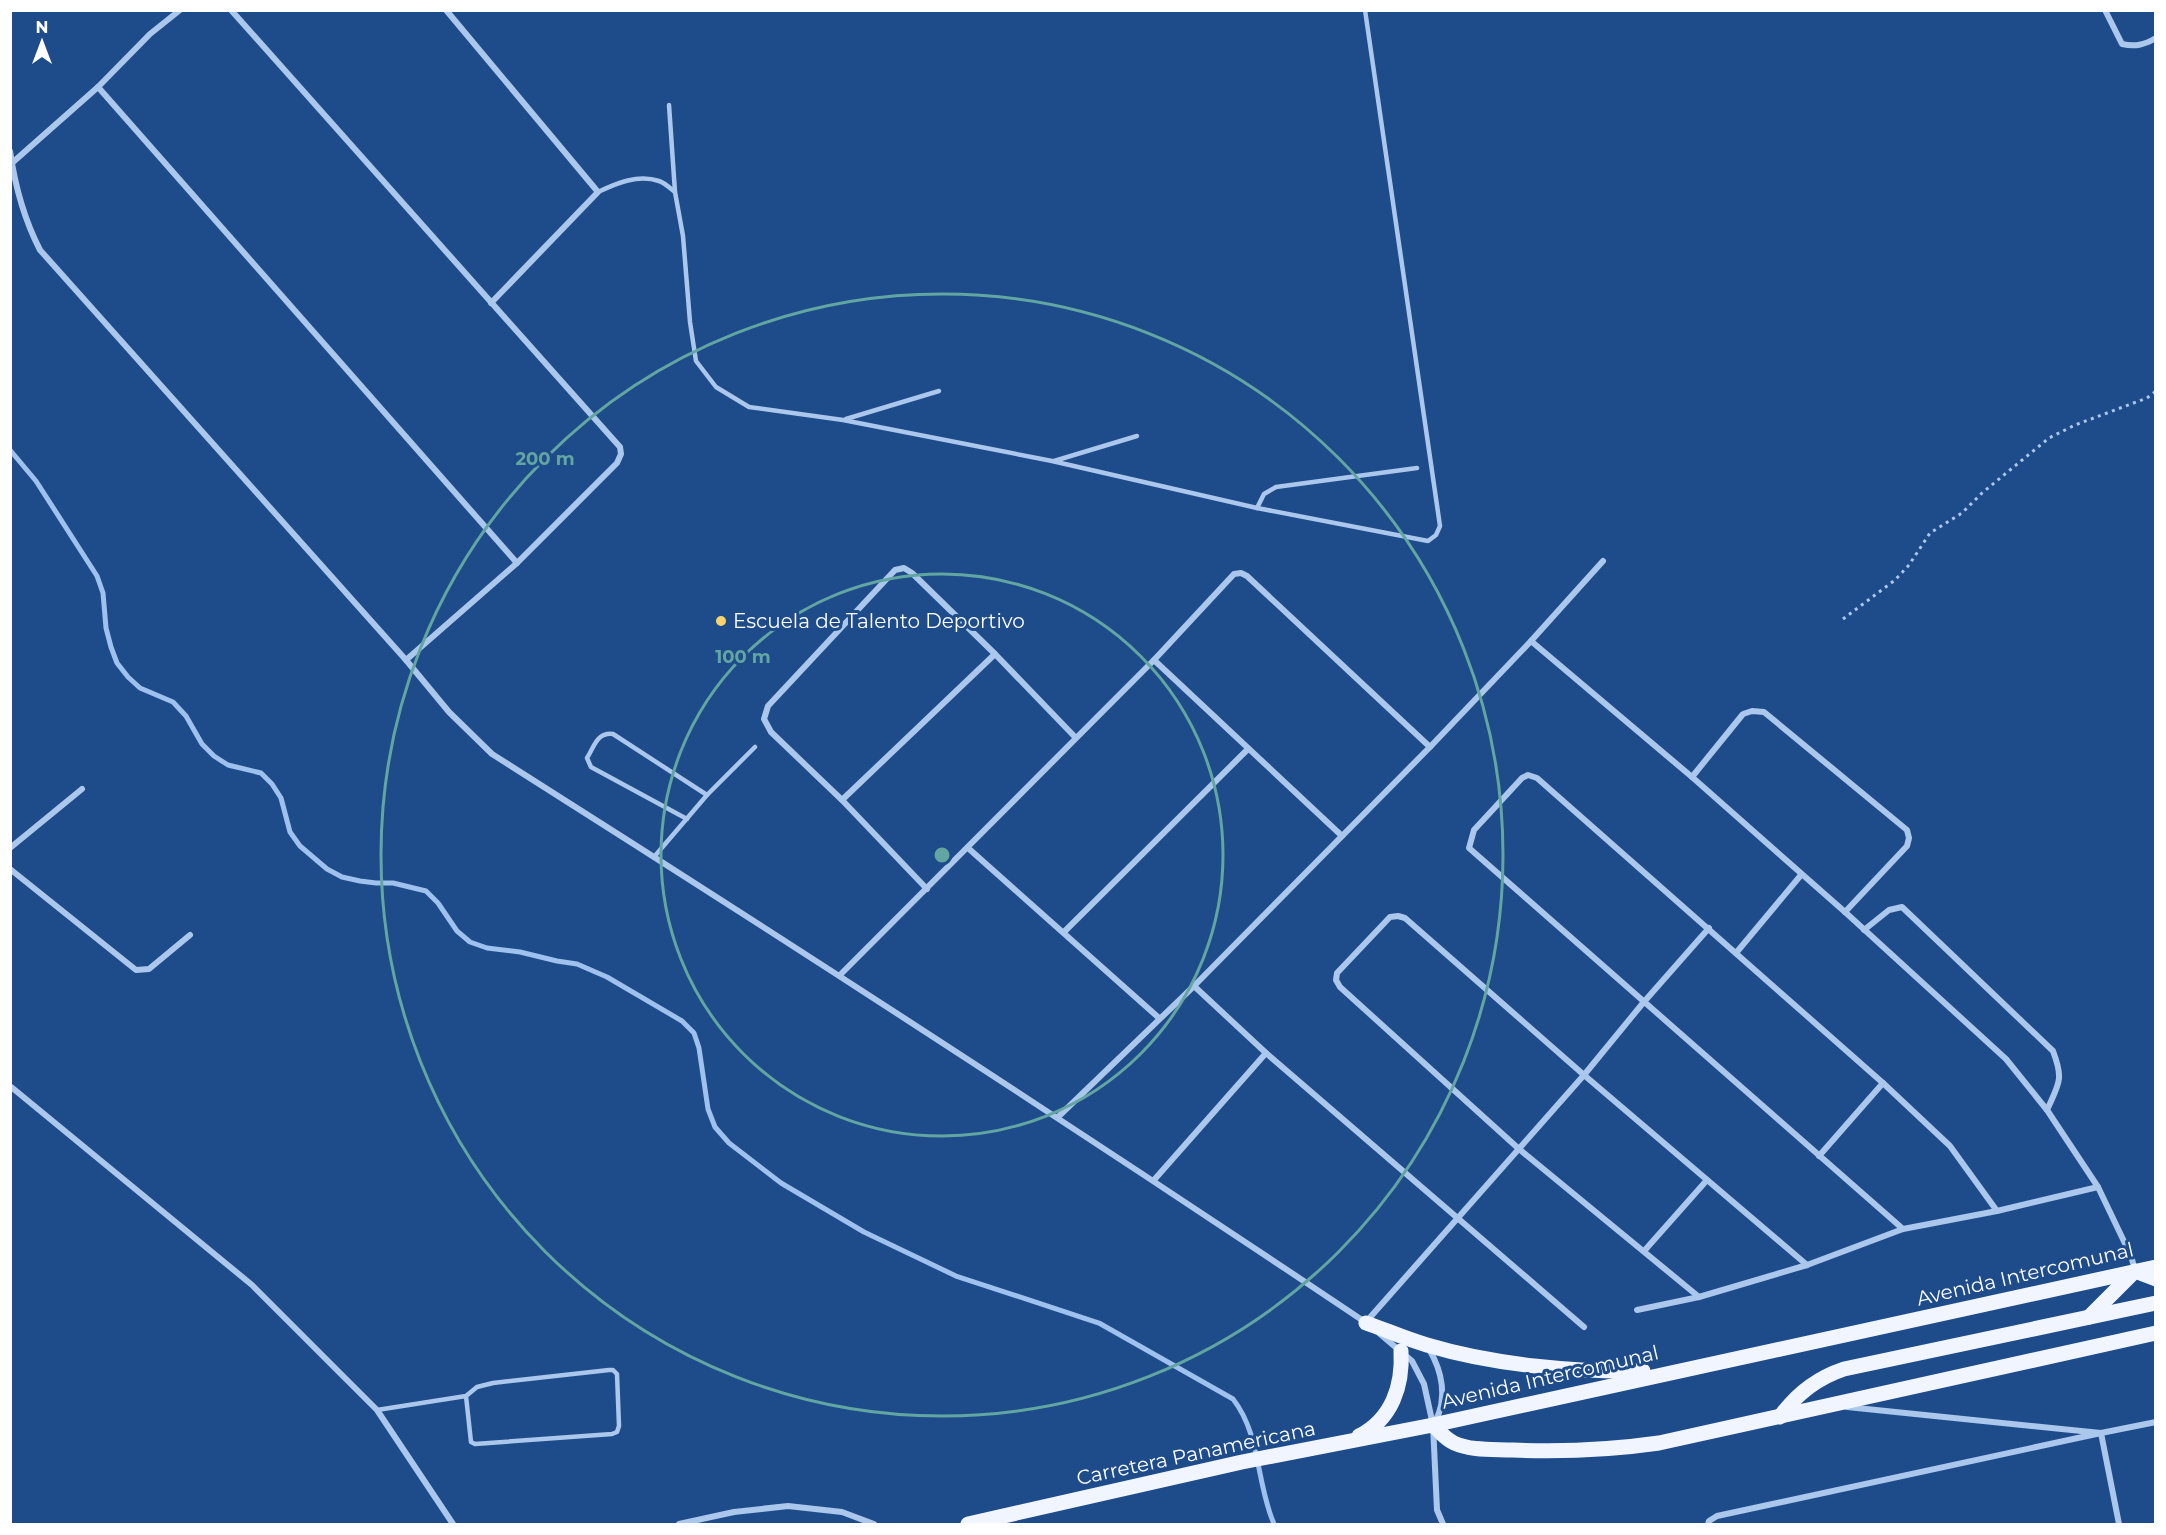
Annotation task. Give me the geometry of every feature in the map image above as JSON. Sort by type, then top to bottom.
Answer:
[{"type":"main road","name":"Avenida Intercomunal","points":[[1433,1425],[2156,1267]]},
{"type":"main road","points":[[2090,1317],[2135,1271],[2156,1279]]},
{"type":"main road","points":[[1780,1417],[1790,1403],[1815,1382],[1844,1369],[2156,1303]]},
{"type":"main road","points":[[1366,1323],[1427,1345],[1480,1357],[1576,1369],[1673,1371]]},
{"type":"main road","name":"Avenida Intercomunal","points":[[1433,1425],[1445,1438],[1456,1444],[1476,1449],[1582,1451],[1624,1448],[1659,1443],[1780,1417],[2156,1333]]},
{"type":"main road","points":[[1349,1442],[1373,1427],[1392,1406],[1399,1388],[1402,1370],[1401,1351]]},
{"type":"main road","name":"Carretera Panamericana","points":[[968,1524],[1242,1462],[1433,1425]]},
{"type":"street","points":[[12,163],[98,87],[150,34],[180,10]]},
{"type":"street","points":[[231,10],[620,447],[621,454],[618,463],[517,563],[406,660]]},
{"type":"street","points":[[446,10],[598,192],[491,303]]},
{"type":"street","points":[[2105,10],[2122,44],[2144,45],[2156,38]]},
{"type":"street","points":[[98,87],[517,563]]},
{"type":"street","points":[[10,151],[28,226],[39,250],[406,660],[449,712],[492,754],[840,975],[1154,1180],[1366,1323],[1401,1351],[1420,1372],[1425,1384],[1433,1425],[1437,1510],[1443,1524]]},
{"type":"street","points":[[1058,1117],[1194,986],[1430,747],[1603,561]]},
{"type":"street","points":[[927,890],[842,800],[771,732],[764,719],[768,706],[895,570],[904,568],[912,573],[1075,737]]},
{"type":"street","points":[[840,975],[1154,660],[1234,574],[1241,573],[1247,576],[1430,747]]},
{"type":"street","points":[[1531,641],[1692,777],[2006,1059],[2047,1110],[2098,1187],[2131,1256],[2135,1271]]},
{"type":"street","points":[[842,800],[995,654]]},
{"type":"street","points":[[1154,660],[1342,836]]},
{"type":"street","points":[[1692,777],[1743,714],[1752,711],[1764,712],[1907,830],[1909,838],[1907,846],[1845,912]]},
{"type":"street","points":[[1065,932],[1248,749]]},
{"type":"street","points":[[1903,1229],[1469,848],[1474,830],[1522,778],[1528,775],[1537,778],[1883,1083],[1950,1146],[1997,1211]]},
{"type":"street","points":[[10,848],[82,789]]},
{"type":"street","points":[[968,848],[1159,1018]]},
{"type":"street","points":[[10,869],[136,970],[149,969],[190,935]]},
{"type":"street","points":[[1736,953],[1801,875]]},
{"type":"street","points":[[1864,930],[1889,910],[1902,907],[2053,1051],[2060,1070],[2059,1082],[2047,1110]]},
{"type":"street","points":[[1699,1296],[1520,1149],[1340,987],[1336,980],[1337,973],[1390,917],[1405,918],[1584,1076],[1807,1265]]},
{"type":"street","points":[[1366,1323],[1584,1076],[1643,1003],[1709,928]]},
{"type":"street","points":[[1194,986],[1266,1053],[1584,1327]]},
{"type":"street","points":[[1154,1180],[1266,1053]]},
{"type":"street","points":[[1819,1156],[1883,1083]]},
{"type":"street","points":[[10,1086],[252,1285],[377,1410],[453,1524]]},
{"type":"street","points":[[1645,1250],[1707,1180]]},
{"type":"street","points":[[1637,1310],[1699,1296],[1807,1265],[1903,1229],[1997,1211],[2098,1187]]},
{"type":"street","points":[[1427,1345],[1438,1365],[1443,1394],[1440,1413],[1433,1425]]},
{"type":"street","points":[[1831,1405],[2102,1433]]},
{"type":"street","points":[[1708,1524],[1717,1516],[2156,1422]]},
{"type":"street","points":[[2102,1433],[2119,1524]]},
{"type":"street","points":[[679,1524],[734,1512],[788,1506],[842,1512],[874,1524]]},
{"type":"lane","points":[[669,105],[675,192],[683,236],[690,322],[696,361],[716,387],[749,407],[843,420],[1052,461],[1257,508],[1428,541],[1436,535],[1440,526],[1365,10]]},
{"type":"lane","points":[[598,192],[620,182],[641,179],[660,181],[675,192]]},
{"type":"lane","points":[[843,420],[939,392]]},
{"type":"lane","points":[[1052,461],[1137,436]]},
{"type":"lane","points":[[1257,508],[1264,494],[1276,487],[1417,468]]},
{"type":"lane","points":[[687,819],[591,767],[587,758],[599,736],[605,733],[613,734],[707,795]]},
{"type":"lane","points":[[654,857],[707,795],[755,747]]},
{"type":"lane","points":[[377,1410],[466,1396],[477,1388],[493,1383],[613,1370],[617,1374],[619,1426],[617,1432],[612,1434],[475,1444],[471,1442],[466,1396]]},
{"type":"path","points":[[1843,619],[1895,580],[1909,565],[1930,533],[1962,513],[1982,493],[2049,438],[2075,425],[2147,398],[2156,391]]},
{"type":"waterway","points":[[10,450],[36,481],[97,576],[103,593],[106,628],[117,663],[140,688],[173,702],[186,716],[202,744],[214,756],[228,765],[261,773],[281,798],[290,832],[300,846],[327,869],[342,877],[376,883],[393,883],[426,891],[438,903],[457,931],[470,942],[487,948],[520,952],[577,964],[607,977],[682,1021],[694,1033],[699,1048],[708,1109],[715,1127],[729,1143],[781,1183],[864,1232],[956,1276],[1099,1323],[1233,1399],[1249,1428],[1274,1524]]},
{"type":"place","name":"Escuela de Talento Deportivo","points":[[721,621]]}]
